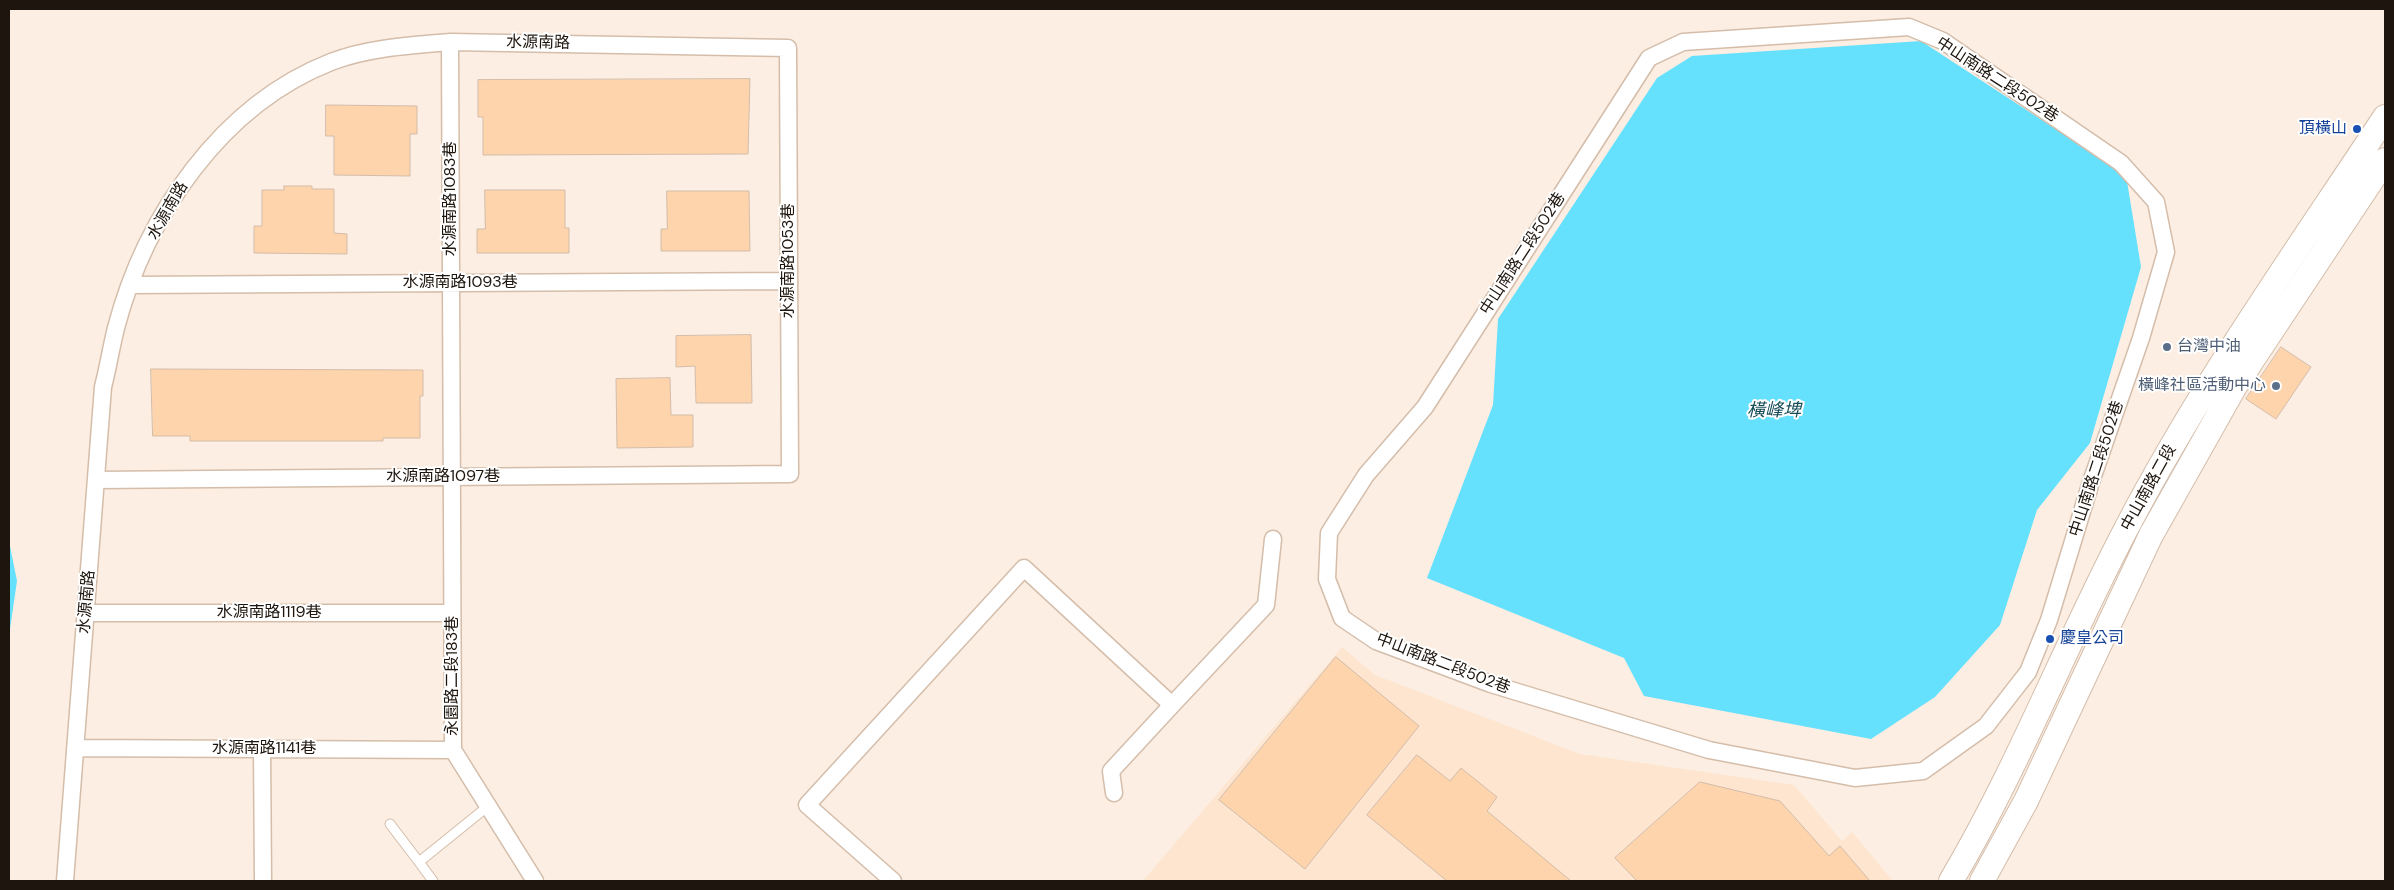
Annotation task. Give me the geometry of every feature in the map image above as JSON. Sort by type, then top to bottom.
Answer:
[{"type":"main road","name":"中山南路二段","points":[[1951,881],[2002,787],[2126,529],[2166,457],[2218,372],[2385,117]]},
{"type":"main road","name":"中山南路二段","points":[[1982,881],[2026,801],[2151,535],[2235,386],[2385,160]]},
{"type":"street","name":"中山南路二段502巷","points":[[1909,27],[1943,41],[2121,162],[2156,202],[2166,252],[2141,338],[2091,482],[2049,620],[2028,672],[1986,726],[1923,771],[1855,778],[1709,750],[1491,684],[1376,641],[1342,618],[1327,579],[1329,533],[1366,475],[1425,408],[1650,58],[1683,42],[1909,27]]},
{"type":"street","name":"水源南路","points":[[65,881],[103,387],[116,328],[130,285],[160,220],[193,168],[240,118],[282,86],[332,61],[394,46],[450,42],[788,48]]},
{"type":"street","name":"水源南路1083巷","points":[[450,42],[452,477]]},
{"type":"street","name":"水源南路1053巷","points":[[788,48],[790,474]]},
{"type":"street","name":"水源南路1093巷","points":[[130,285],[789,281]]},
{"type":"street","name":"水源南路1097巷","points":[[96,480],[790,474]]},
{"type":"street","name":"永園路二段183巷","points":[[452,477],[453,750],[535,881]]},
{"type":"street","points":[[1114,793],[1111,771],[1266,605],[1273,539]]},
{"type":"street","points":[[893,881],[808,805],[1024,568],[1172,705]]},
{"type":"street","name":"水源南路1119巷","points":[[86,614],[452,613]]},
{"type":"street","name":"水源南路1141巷","points":[[75,748],[453,750]]},
{"type":"street","points":[[262,749],[263,881]]},
{"type":"lane","points":[[419,862],[487,807]]},
{"type":"lane","points":[[390,824],[433,881]]},
{"type":"shaded area","points":[[1342,647],[1375,675],[1580,754],[1794,785],[1842,841],[1852,832],[1893,881],[1143,881]]},
{"type":"water","name":"橫峰埤","points":[[1921,41],[2126,175],[2141,267],[2090,443],[2037,510],[2000,625],[1935,697],[1871,739],[1644,696],[1624,658],[1427,578],[1493,405],[1498,319],[1657,78],[1692,56]]},
{"type":"water","points":[[9,541],[17,581],[9,636]]},
{"type":"building","points":[[750,79],[748,154],[483,155],[483,117],[478,117],[478,80]]},
{"type":"building","points":[[326,105],[417,106],[417,134],[410,134],[410,176],[334,175],[334,136],[326,136]]},
{"type":"building","points":[[284,186],[312,186],[312,189],[334,189],[334,233],[347,234],[347,254],[254,253],[254,226],[262,226],[262,190],[284,190]]},
{"type":"building","points":[[485,190],[565,190],[565,228],[569,228],[569,253],[477,253],[477,229],[485,229]]},
{"type":"building","points":[[667,191],[749,191],[750,251],[661,251],[661,229],[667,229]]},
{"type":"building","points":[[751,335],[752,403],[696,403],[695,366],[676,367],[676,336]]},
{"type":"building","name":"橫峰社區活動中心","points":[[2281,347],[2311,367],[2276,419],[2246,399]]},
{"type":"building","points":[[151,369],[423,370],[423,396],[420,396],[420,438],[383,438],[383,441],[190,441],[190,436],[153,436]]},
{"type":"building","points":[[670,378],[671,415],[693,415],[693,447],[617,448],[616,379]]},
{"type":"building","points":[[1336,657],[1419,726],[1305,869],[1219,800]]},
{"type":"building","points":[[1417,755],[1450,781],[1461,768],[1497,797],[1487,811],[1571,881],[1447,881],[1367,815]]},
{"type":"building","points":[[1700,782],[1780,801],[1829,856],[1840,846],[1870,881],[1637,881],[1615,858]]},
{"type":"place","name":"頂橫山","points":[[2357,129]]},
{"type":"place","name":"台灣中油","points":[[2167,347]]},
{"type":"place","name":"橫峰社區活動中心","points":[[2276,386]]},
{"type":"place","name":"慶皇公司","points":[[2050,639]]}]
